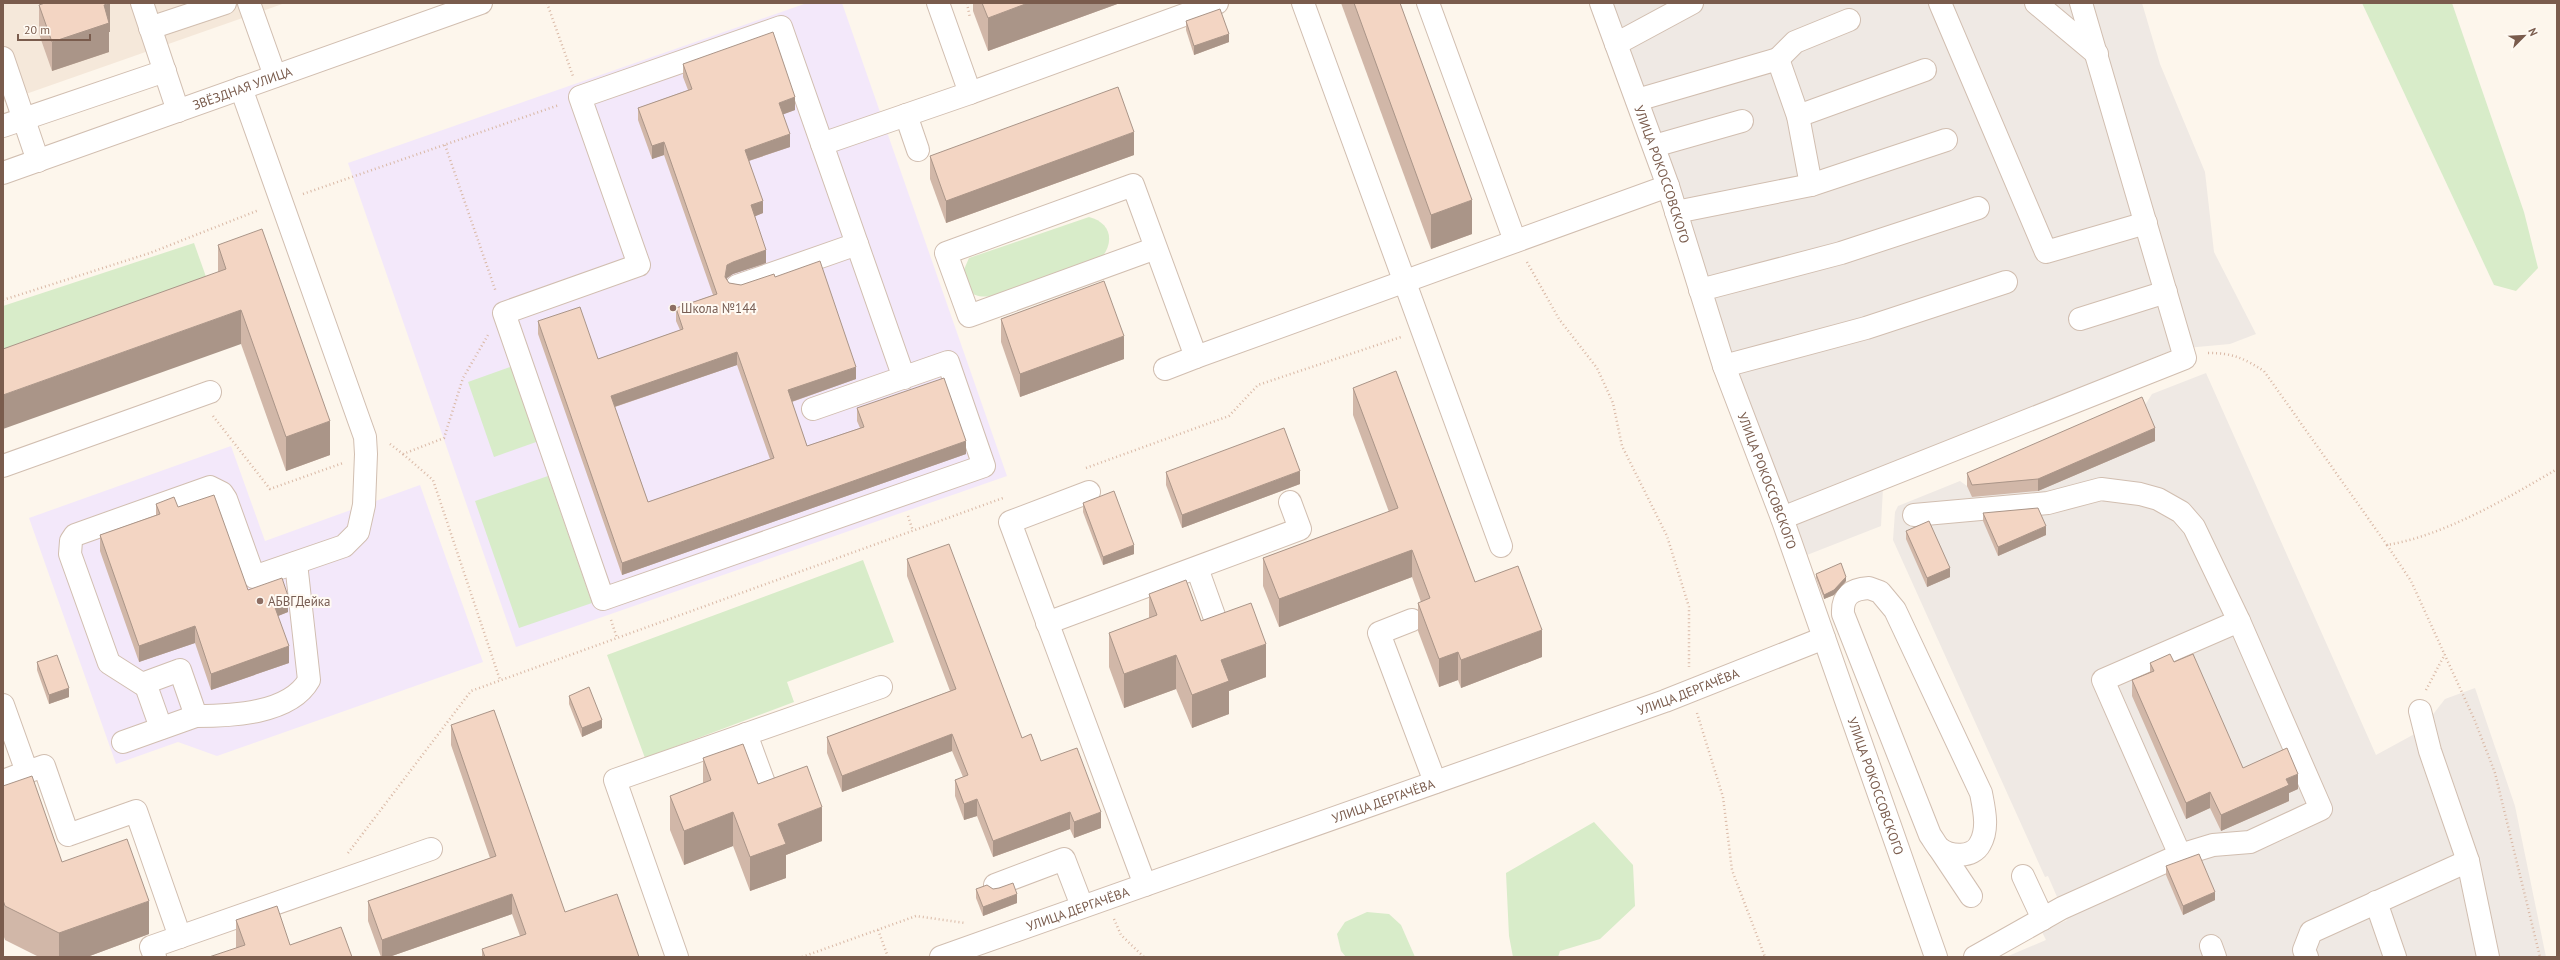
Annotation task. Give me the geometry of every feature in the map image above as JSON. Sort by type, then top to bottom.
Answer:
[{"type":"street","points":[[142,3],[178,111]]},
{"type":"street","points":[[150,28],[225,3]]},
{"type":"street","points":[[249,3],[275,76]]},
{"type":"street","name":"ЗВЁЗДНАЯ УЛИЦА","points":[[3,173],[481,3]]},
{"type":"street","points":[[938,3],[970,93]]},
{"type":"street","points":[[822,144],[970,93],[1217,3]]},
{"type":"street","points":[[1303,3],[1501,546]]},
{"type":"street","points":[[1428,3],[1515,241]]},
{"type":"street","name":"УЛИЦА РОКОССОВСКОГО","points":[[1602,3],[1668,186],[1724,366],[1782,518],[1936,957]]},
{"type":"street","points":[[1616,44],[1692,3]]},
{"type":"street","points":[[1940,3],[2046,252],[2146,223]]},
{"type":"street","points":[[2036,3],[2096,54]]},
{"type":"street","points":[[1782,518],[2185,358],[2081,3]]},
{"type":"street","points":[[1637,100],[1778,59],[1795,42],[1849,20]]},
{"type":"street","points":[[813,409],[904,378],[948,362],[984,466],[604,599],[504,312],[639,265],[580,97],[781,27],[904,378]]},
{"type":"street","points":[[3,58],[38,161]]},
{"type":"street","points":[[1778,59],[1798,116],[1811,185]]},
{"type":"street","points":[[1798,116],[1925,70]]},
{"type":"street","points":[[3,126],[165,71]]},
{"type":"street","points":[[196,716],[180,670],[142,684],[109,663],[70,554],[71,541],[75,535],[210,487],[222,493],[226,499],[254,577],[344,546],[358,532],[364,505],[366,454],[365,437],[241,88]]},
{"type":"street","points":[[906,115],[918,150]]},
{"type":"street","points":[[1654,146],[1742,121]]},
{"type":"street","points":[[1676,212],[1811,185],[1946,140]]},
{"type":"street","points":[[1156,248],[969,316],[946,253],[1133,185],[1196,357]]},
{"type":"street","points":[[1165,369],[1668,186]]},
{"type":"street","points":[[1700,290],[1841,254],[1978,208]]},
{"type":"street","points":[[737,286],[857,244]]},
{"type":"street","points":[[1724,366],[1866,328],[2006,282]]},
{"type":"street","points":[[2080,319],[2166,292]]},
{"type":"street","points":[[3,466],[210,392]]},
{"type":"street","points":[[1914,515],[2048,503],[2101,489],[2140,494],[2158,499],[2181,512],[2194,527],[2239,620],[2321,809],[2250,842],[2213,845],[2180,855],[2043,919],[1975,957]]},
{"type":"street","points":[[1090,492],[1010,522],[1145,885]]},
{"type":"street","points":[[1047,623],[1300,529],[1290,502]]},
{"type":"street","points":[[123,742],[196,716],[244,715],[294,697],[304,690],[309,680],[296,562]]},
{"type":"street","points":[[1197,568],[1217,624]]},
{"type":"street","points":[[1939,848],[1953,855],[1968,854],[1980,846],[1986,816],[1981,793],[1895,610],[1880,592],[1869,588],[1857,589],[1846,595],[1842,606],[1843,614],[1930,835],[1971,896]]},
{"type":"street","name":"УЛИЦА ДЕРГАЧЁВА","points":[[941,957],[1690,691],[1821,630],[1843,614]]},
{"type":"street","points":[[1412,620],[1379,633],[1435,782]]},
{"type":"street","points":[[2180,855],[2103,680],[2239,620]]},
{"type":"street","points":[[145,683],[161,728]]},
{"type":"street","points":[[677,957],[615,780],[881,687]]},
{"type":"street","points":[[3,705],[27,772]]},
{"type":"street","points":[[2420,711],[2430,751],[2468,861],[2488,957]]},
{"type":"street","points":[[746,734],[764,783]]},
{"type":"street","points":[[1070,752],[1092,744]]},
{"type":"street","points":[[3,781],[44,766],[68,835],[136,811],[180,937]]},
{"type":"street","points":[[155,957],[151,947],[430,849]]},
{"type":"street","points":[[995,885],[1064,859],[1082,906]]},
{"type":"street","points":[[2307,957],[2304,950],[2311,932],[2468,861]]},
{"type":"street","points":[[2023,876],[2043,919]]},
{"type":"street","points":[[2376,902],[2395,957]]},
{"type":"path","points":[[3,300],[150,253],[282,202],[580,97],[547,3]]},
{"type":"path","points":[[445,144],[504,312]]},
{"type":"path","points":[[1515,241],[1559,319],[1597,368],[1613,403],[1622,446],[1667,536],[1689,607],[1690,691],[1723,797],[1732,870],[1765,957]]},
{"type":"path","points":[[1082,469],[1229,416],[1258,385],[1422,330]]},
{"type":"path","points":[[2185,358],[2206,353],[2227,353],[2245,359],[2264,371],[2411,581],[2475,721],[2495,773],[2540,957]]},
{"type":"path","points":[[403,454],[433,480],[500,680]]},
{"type":"path","points":[[2387,545],[2413,541],[2507,498],[2557,469]]},
{"type":"path","points":[[346,856],[471,691],[1009,496]]},
{"type":"path","points":[[2420,711],[2426,688],[2445,654]]},
{"type":"path","points":[[1106,898],[1121,935],[1144,957]]},
{"type":"path","points":[[802,957],[916,916],[973,925]]},
{"type":"path","points":[[878,930],[888,957]]},
{"type":"shaded area","points":[[3,3],[285,3],[3,102]]},
{"type":"shaded area","name":"Школа №144","points":[[807,3],[842,3],[1007,476],[516,647],[348,163]]},
{"type":"shaded area","points":[[1610,3],[2142,3],[2160,64],[2205,172],[2214,252],[2256,334],[2230,344],[2175,349],[1884,469],[1881,526],[1807,555],[1728,345]]},
{"type":"shaded area","points":[[2206,373],[2376,755],[2420,731],[2445,699],[2475,688],[2515,806],[2546,957],[2006,957],[2046,940],[2042,932],[2067,920],[2048,876],[2045,877],[1893,540],[1895,512],[1898,506],[1960,481],[1967,486],[2142,410],[2152,394]]},
{"type":"shaded area","name":"АБВГДейка","points":[[231,446],[265,541],[420,485],[483,662],[217,756],[178,742],[116,764],[29,518]]},
{"type":"green space","points":[[2362,3],[2452,3],[2524,212],[2538,268],[2516,291],[2494,285]]},
{"type":"green space","points":[[1089,217],[1096,219],[1108,232],[1109,243],[1103,256],[991,296],[985,297],[975,295],[968,289],[962,274],[969,258]]},
{"type":"green space","points":[[194,243],[215,302],[3,376],[3,306]]},
{"type":"green space","points":[[513,366],[539,441],[494,457],[468,382]]},
{"type":"green space","points":[[548,476],[592,603],[519,628],[475,501]]},
{"type":"green space","points":[[863,560],[894,642],[787,682],[794,702],[645,758],[607,655]]},
{"type":"green space","points":[[1594,822],[1633,865],[1635,906],[1600,939],[1560,951],[1558,957],[1513,957],[1509,936],[1506,873]]},
{"type":"green space","points":[[1367,912],[1389,914],[1401,925],[1415,957],[1346,957],[1341,951],[1337,934],[1345,922]]},
{"type":"building","points":[[45,3],[110,3],[104,5],[109,23],[52,42],[39,5]]},
{"type":"building","points":[[982,3],[1028,3],[988,18]]},
{"type":"building","points":[[1354,3],[1400,3],[1472,200],[1431,215]]},
{"type":"building","points":[[1220,9],[1229,34],[1194,46],[1186,21]]},
{"type":"building","points":[[773,32],[795,97],[779,103],[790,134],[745,150],[763,201],[751,205],[766,250],[727,265],[725,277],[729,283],[741,285],[774,274],[775,277],[820,261],[856,367],[788,390],[807,446],[864,427],[857,408],[944,378],[966,441],[622,563],[538,321],[580,307],[598,359],[683,329],[676,308],[717,294],[664,142],[652,146],[638,108],[692,89],[683,64]],"holes":[[[737,352],[774,458],[648,502],[611,396]]]},
{"type":"building","points":[[1118,87],[1134,132],[946,201],[930,156]]},
{"type":"building","points":[[262,229],[330,421],[286,437],[241,310],[3,395],[3,349],[226,269],[218,245]]},
{"type":"building","points":[[1104,281],[1124,336],[1020,374],[1001,319]]},
{"type":"building","points":[[1396,371],[1475,582],[1518,566],[1542,630],[1461,660],[1458,652],[1439,659],[1418,603],[1430,598],[1412,550],[1279,599],[1263,558],[1398,508],[1353,388]]},
{"type":"building","points":[[2142,397],[2155,428],[2038,479],[1972,485],[1967,473]]},
{"type":"building","points":[[1284,428],[1300,471],[1182,515],[1166,472]]},
{"type":"building","points":[[1114,491],[1134,545],[1103,557],[1083,503]]},
{"type":"building","points":[[214,495],[248,590],[282,578],[288,596],[273,602],[289,646],[211,674],[195,626],[139,646],[100,535],[160,514],[156,504],[174,497],[178,507]]},
{"type":"building","points":[[2038,508],[2046,526],[1998,547],[1983,513]]},
{"type":"building","points":[[1929,521],[1950,568],[1927,578],[1906,531]]},
{"type":"building","points":[[949,544],[1022,738],[1031,734],[1041,761],[1077,748],[1101,812],[1074,822],[1070,812],[993,841],[977,799],[964,804],[955,780],[968,775],[952,734],[842,776],[827,737],[956,689],[907,559]]},
{"type":"building","points":[[1841,563],[1846,577],[1834,590],[1824,595],[1816,574]]},
{"type":"building","points":[[1186,580],[1201,621],[1251,603],[1266,644],[1221,660],[1229,681],[1192,695],[1176,655],[1124,674],[1109,633],[1157,615],[1149,594]]},
{"type":"building","points":[[2170,654],[2174,662],[2193,654],[2243,768],[2287,748],[2298,774],[2286,779],[2289,785],[2221,815],[2210,792],[2186,803],[2132,680],[2154,671],[2150,663]]},
{"type":"building","points":[[57,655],[69,688],[49,695],[37,662]]},
{"type":"building","points":[[589,687],[602,720],[582,728],[569,696]]},
{"type":"building","points":[[494,710],[565,912],[617,894],[639,957],[485,957],[482,949],[526,934],[512,894],[382,940],[368,901],[496,856],[451,725]]},
{"type":"building","points":[[743,744],[758,784],[807,766],[822,807],[778,824],[786,844],[750,857],[733,812],[684,831],[670,796],[711,780],[703,758]]},
{"type":"building","points":[[32,776],[62,862],[127,839],[149,901],[59,933],[5,906],[3,900],[3,786]]},
{"type":"building","points":[[2199,854],[2215,892],[2183,906],[2166,866]]},
{"type":"building","points":[[1013,883],[1017,894],[983,907],[976,889],[987,885],[993,889]]},
{"type":"building","points":[[277,906],[290,945],[341,927],[352,957],[209,957],[245,945],[236,920]]},
{"type":"place","name":"Школа №144","points":[[673,308]]},
{"type":"place","name":"АБВГДейка","points":[[260,601]]}]
